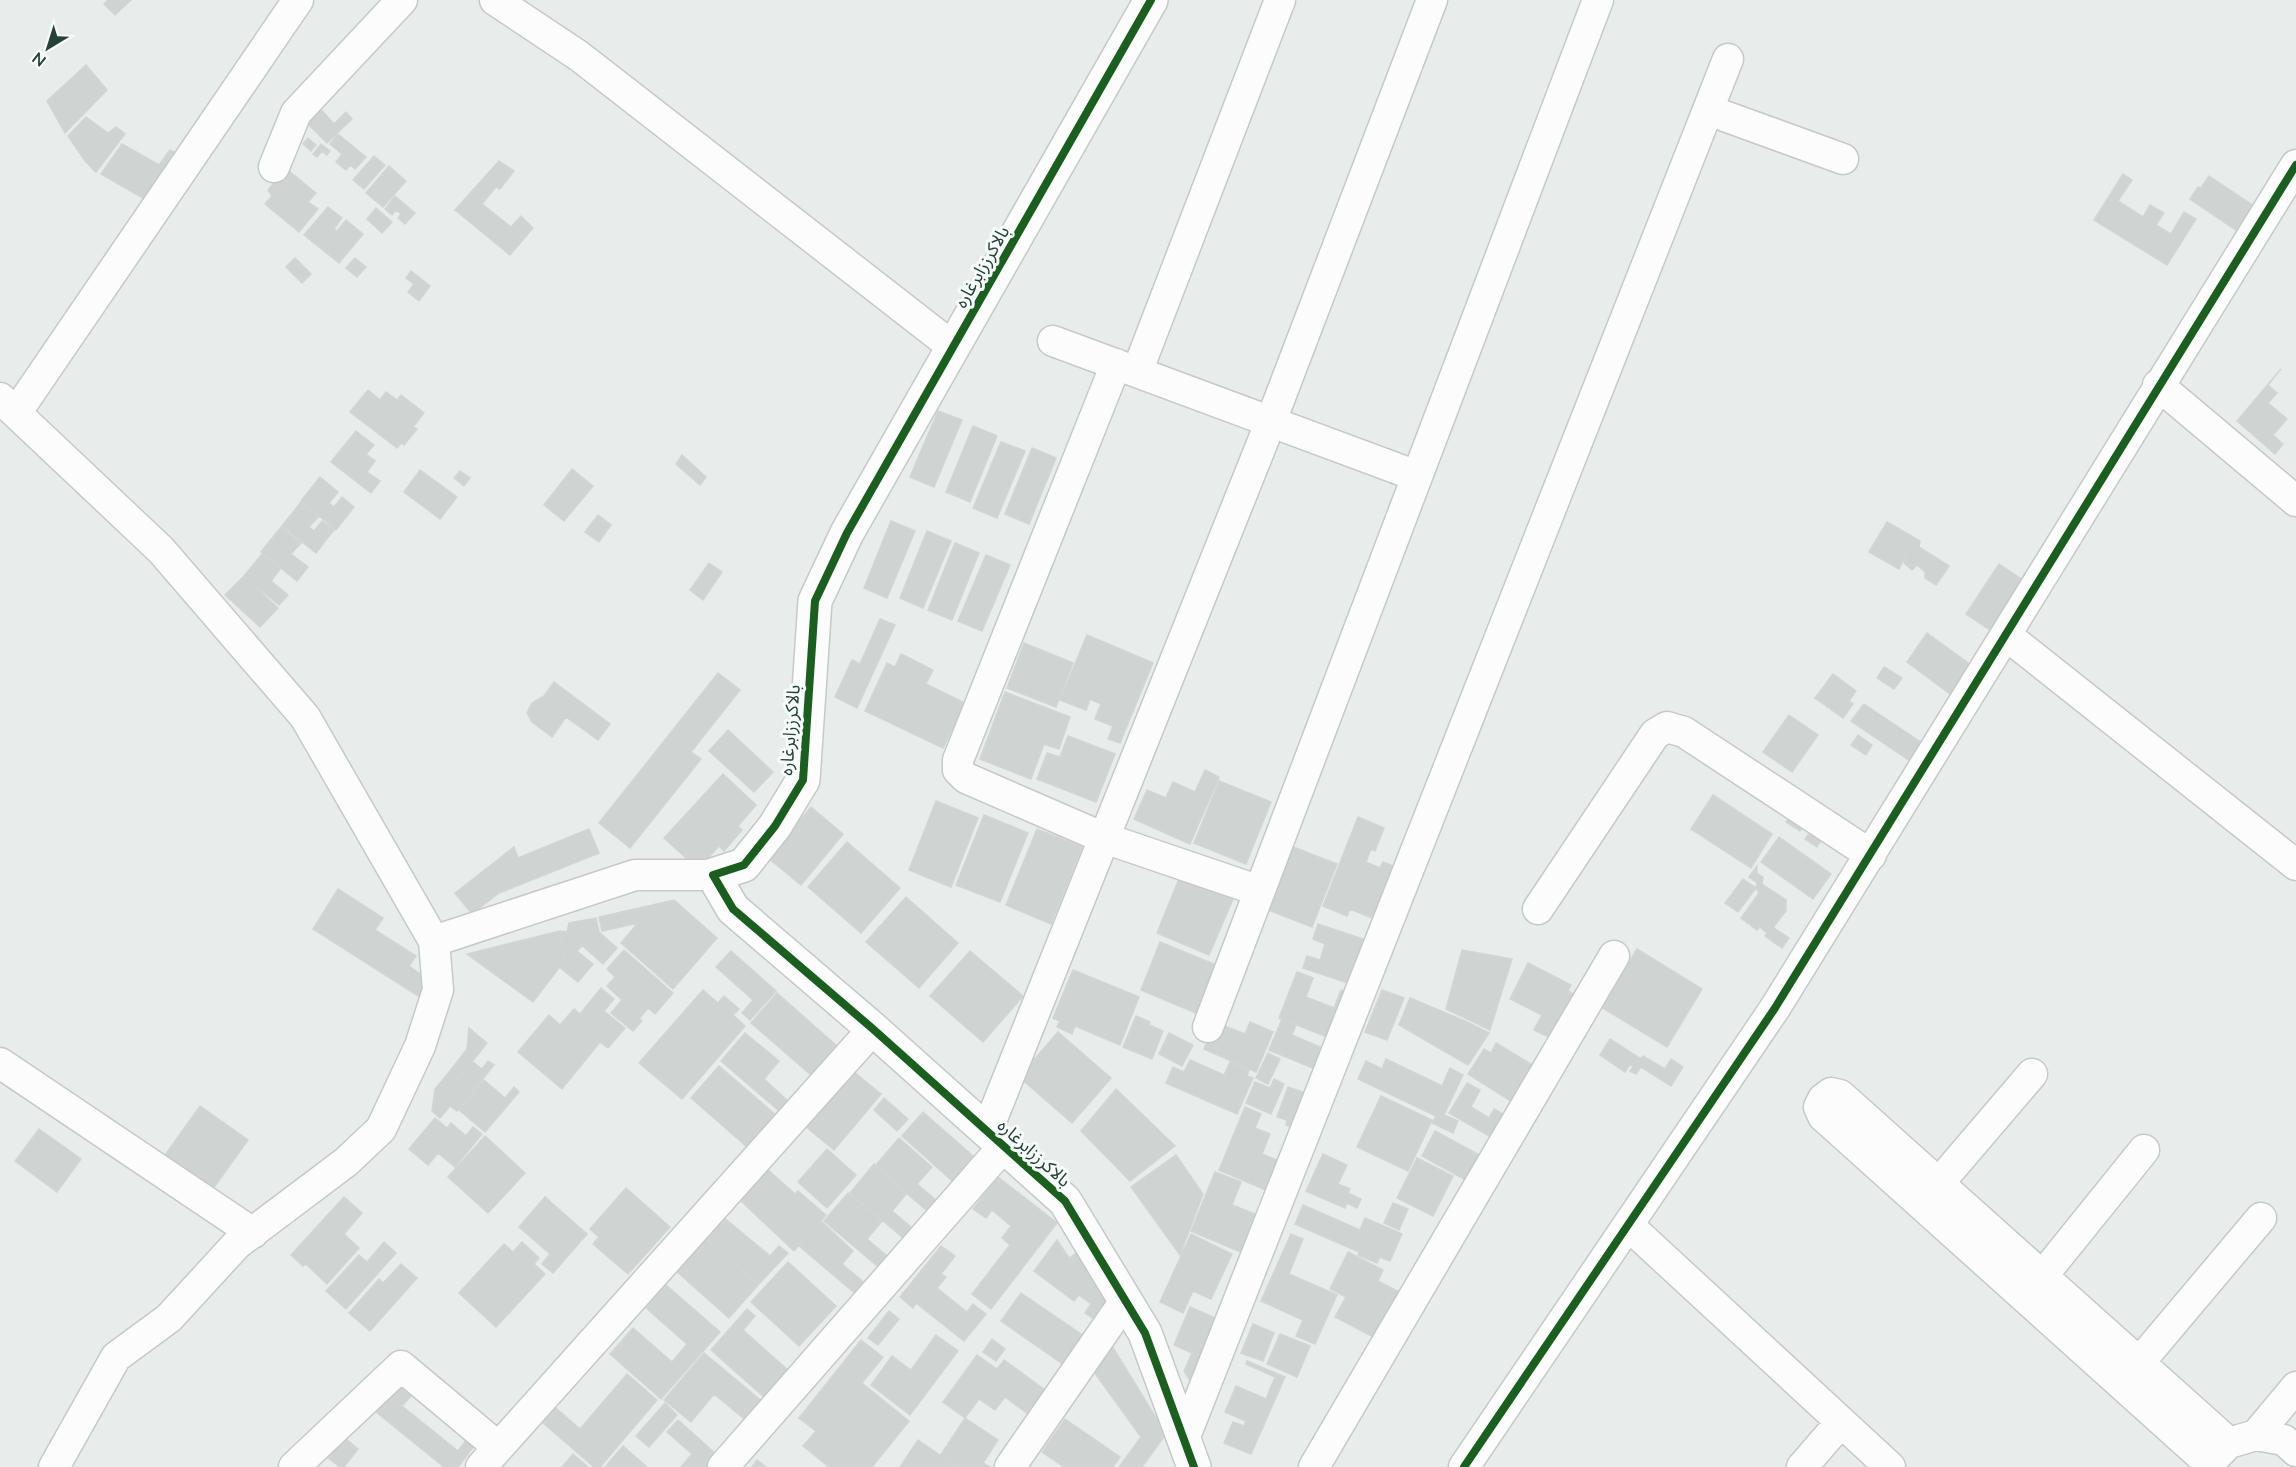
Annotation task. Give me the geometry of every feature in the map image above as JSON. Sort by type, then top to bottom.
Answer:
[{"type":"street","points":[[54,1467],[116,1357],[169,1318],[237,1244],[346,1162],[381,1129],[420,1046],[438,990],[434,941],[305,717],[162,550],[8,406],[298,0]]},
{"type":"street","points":[[274,167],[296,113],[402,0]]},
{"type":"street","points":[[495,0],[579,56],[953,347]]},
{"type":"street","name":"بالاکرززابرغاره","points":[[1151,0],[847,533],[815,601],[803,780],[775,826],[744,865],[712,875],[733,909],[873,1029],[1065,1201],[1145,1333],[1189,1453]]},
{"type":"street","points":[[1260,891],[1104,837],[966,778],[958,770],[958,760],[1280,0]]},
{"type":"street","points":[[723,1467],[996,1138],[1104,837],[1271,421],[1432,0]]},
{"type":"street","points":[[1208,1027],[1598,0]]},
{"type":"street","points":[[1189,1453],[1728,59]]},
{"type":"street","points":[[1708,110],[1843,159]]},
{"type":"street","points":[[1464,1467],[1775,1008],[2296,165]]},
{"type":"street","points":[[1053,341],[1417,476]]},
{"type":"street","points":[[2158,386],[2290,485]]},
{"type":"street","points":[[2006,635],[2296,865]]},
{"type":"street","points":[[1538,909],[1655,734],[1667,727],[1684,732],[1871,855]]},
{"type":"street","points":[[434,941],[635,875],[712,875]]},
{"type":"street","points":[[1314,1467],[1614,956]]},
{"type":"street","points":[[294,1467],[401,1366],[490,1457],[873,1029]]},
{"type":"street","points":[[0,1063],[253,1233]]},
{"type":"street","points":[[1930,1194],[2032,1074]]},
{"type":"street","points":[[1880,1149],[2130,1374],[2225,1452]]},
{"type":"street","points":[[2034,1287],[2144,1150]]},
{"type":"street","points":[[2130,1374],[2261,1218]]},
{"type":"street","points":[[1628,1225],[1890,1467]]},
{"type":"street","points":[[1010,1467],[1125,1301]]},
{"type":"street","points":[[2225,1452],[2296,1387]]},
{"type":"street","points":[[1802,1467],[1841,1422]]},
{"type":"street","points":[[2225,1452],[2284,1440],[2296,1451]]},
{"type":"building","points":[[108,0],[131,0],[115,15],[104,4]]},
{"type":"building","points":[[86,65],[107,90],[65,133],[47,101]]},
{"type":"building","points":[[318,106],[334,124],[346,112],[352,119],[327,143],[304,120]]},
{"type":"building","points":[[86,117],[108,133],[116,127],[125,134],[96,172],[85,161],[68,136]]},
{"type":"building","points":[[338,134],[366,157],[355,169],[350,165],[346,170],[336,162],[342,154],[330,144]]},
{"type":"building","points":[[308,138],[316,145],[311,151],[303,144]]},
{"type":"building","points":[[122,144],[159,165],[170,150],[180,155],[148,201],[101,174]]},
{"type":"building","points":[[321,144],[330,151],[327,155],[322,151],[317,157],[313,154]]},
{"type":"building","points":[[374,156],[385,165],[364,189],[353,180]]},
{"type":"building","points":[[499,161],[514,171],[500,189],[496,187],[482,204],[511,227],[521,216],[533,228],[510,255],[455,210]]},
{"type":"building","points":[[389,166],[406,181],[383,207],[366,193]]},
{"type":"building","points":[[289,171],[316,193],[308,202],[318,209],[299,232],[265,204],[272,196],[268,190],[278,178],[282,181]]},
{"type":"building","points":[[2123,174],[2132,180],[2118,201],[2143,217],[2150,205],[2164,213],[2156,225],[2171,234],[2184,212],[2196,219],[2167,265],[2094,220]]},
{"type":"building","points":[[2209,176],[2254,206],[2237,231],[2190,199]]},
{"type":"building","points":[[395,196],[415,213],[405,224],[398,218],[401,214],[396,210],[392,215],[385,209]]},
{"type":"building","points":[[328,207],[342,218],[334,229],[337,231],[346,220],[363,234],[339,263],[304,235]]},
{"type":"building","points":[[376,208],[392,222],[382,233],[367,219]]},
{"type":"building","points":[[295,258],[311,274],[302,283],[286,267]]},
{"type":"building","points":[[355,258],[366,267],[357,277],[346,268]]},
{"type":"building","points":[[411,271],[430,286],[419,301],[408,292],[414,284],[406,278]]},
{"type":"building","points":[[2281,369],[2268,385],[2277,393],[2268,403],[2287,419],[2273,435],[2283,444],[2275,454],[2237,421]]},
{"type":"building","points":[[368,390],[380,400],[386,392],[397,400],[401,395],[424,413],[413,427],[417,429],[404,445],[402,442],[397,448],[350,412]]},
{"type":"building","points":[[938,411],[962,420],[934,487],[910,477]]},
{"type":"building","points":[[973,426],[997,436],[970,502],[946,492]]},
{"type":"building","points":[[356,431],[374,445],[366,454],[375,461],[367,472],[380,481],[371,493],[331,462]]},
{"type":"building","points":[[1001,442],[1025,451],[997,518],[973,508]]},
{"type":"building","points":[[1032,448],[1056,458],[1029,524],[1005,514]]},
{"type":"building","points":[[682,455],[706,477],[700,485],[676,464]]},
{"type":"building","points":[[572,469],[593,486],[564,521],[544,505]]},
{"type":"building","points":[[420,470],[457,497],[440,519],[404,492]]},
{"type":"building","points":[[460,471],[470,478],[464,486],[454,478]]},
{"type":"building","points":[[320,477],[338,492],[329,503],[334,507],[342,497],[354,507],[336,530],[301,501]]},
{"type":"building","points":[[301,502],[319,516],[309,527],[314,531],[322,521],[334,530],[316,553],[282,526]]},
{"type":"building","points":[[598,515],[611,525],[599,542],[585,532]]},
{"type":"building","points":[[891,521],[915,531],[887,598],[864,588]]},
{"type":"building","points":[[1887,522],[1920,541],[1919,547],[1949,566],[1936,585],[1925,578],[1925,572],[1917,565],[1912,570],[1904,563],[1906,555],[1899,569],[1869,552]]},
{"type":"building","points":[[281,527],[301,543],[291,554],[308,567],[297,581],[261,552]]},
{"type":"building","points":[[927,531],[951,541],[923,608],[900,598]]},
{"type":"building","points":[[955,543],[979,553],[952,620],[928,610]]},
{"type":"building","points":[[262,554],[280,569],[271,581],[288,595],[279,605],[244,576]]},
{"type":"building","points":[[986,555],[1010,565],[982,631],[958,621]]},
{"type":"building","points":[[709,563],[722,572],[703,600],[690,590]]},
{"type":"building","points":[[1999,564],[2026,582],[1993,632],[1966,614]]},
{"type":"building","points":[[244,576],[278,608],[260,627],[225,595]]},
{"type":"building","points":[[880,619],[895,625],[857,708],[835,697],[852,660],[860,664]]},
{"type":"building","points":[[1927,633],[1971,665],[1950,694],[1907,662]]},
{"type":"building","points":[[1087,635],[1153,663],[1120,743],[1108,739],[1113,726],[1095,719],[1101,704],[1090,699],[1086,710],[1060,700]]},
{"type":"building","points":[[1024,643],[1073,663],[1056,707],[1007,688]]},
{"type":"building","points":[[901,654],[933,670],[926,684],[965,703],[943,748],[865,711],[887,663],[895,667]]},
{"type":"building","points":[[1884,667],[1902,678],[1894,689],[1877,678]]},
{"type":"building","points":[[718,673],[740,690],[691,752],[701,759],[630,848],[599,823]]},
{"type":"building","points":[[1833,674],[1856,691],[1849,701],[1853,704],[1843,718],[1815,698]]},
{"type":"building","points":[[554,682],[610,724],[598,740],[566,717],[552,737],[532,722],[527,713],[532,703],[544,696]]},
{"type":"building","points":[[1005,692],[1070,717],[1059,749],[1044,744],[1031,779],[980,759]]},
{"type":"building","points":[[1864,704],[1922,743],[1910,761],[1851,721]]},
{"type":"building","points":[[1789,715],[1818,735],[1792,772],[1763,752]]},
{"type":"building","points":[[728,730],[773,772],[754,792],[709,751]]},
{"type":"building","points":[[1858,735],[1872,745],[1866,755],[1851,745]]},
{"type":"building","points":[[1068,736],[1115,754],[1096,802],[1037,779],[1047,753],[1060,757]]},
{"type":"building","points":[[1205,770],[1219,777],[1190,844],[1134,819],[1147,790],[1166,798],[1173,782],[1195,792]]},
{"type":"building","points":[[723,774],[756,805],[738,826],[742,830],[724,851],[719,846],[698,869],[664,838]]},
{"type":"building","points":[[1219,781],[1271,802],[1246,864],[1194,843]]},
{"type":"building","points":[[1713,795],[1772,834],[1751,868],[1691,829]]},
{"type":"building","points":[[936,801],[978,818],[951,887],[909,870]]},
{"type":"building","points":[[811,807],[843,834],[801,885],[768,858]]},
{"type":"building","points":[[1794,810],[1808,819],[1800,831],[1786,822]]},
{"type":"building","points":[[984,815],[1028,833],[1000,902],[956,885]]},
{"type":"building","points":[[1358,817],[1384,828],[1375,851],[1371,849],[1366,862],[1380,868],[1383,862],[1398,868],[1377,920],[1350,909],[1347,916],[1323,906]]},
{"type":"building","points":[[1813,828],[1824,836],[1817,847],[1805,839]]},
{"type":"building","points":[[589,829],[599,853],[499,893],[472,914],[455,893],[514,847],[518,858]]},
{"type":"building","points":[[1037,829],[1082,847],[1051,924],[1006,905]]},
{"type":"building","points":[[1779,837],[1831,874],[1813,899],[1761,862]]},
{"type":"building","points":[[847,842],[900,888],[861,933],[808,887]]},
{"type":"building","points":[[1288,845],[1337,864],[1312,927],[1263,908]]},
{"type":"building","points":[[1757,866],[1757,873],[1763,877],[1762,884],[1786,900],[1786,911],[1774,928],[1789,938],[1782,948],[1765,936],[1767,933],[1760,927],[1757,930],[1741,918],[1759,893],[1756,888],[1757,883],[1749,877]]},
{"type":"building","points":[[1181,874],[1234,897],[1209,955],[1157,933]]},
{"type":"building","points":[[1743,879],[1756,888],[1738,912],[1725,903]]},
{"type":"building","points":[[338,889],[383,918],[375,930],[416,956],[409,966],[428,979],[426,1001],[313,929]]},
{"type":"building","points":[[906,897],[958,943],[919,988],[866,942]]},
{"type":"building","points":[[674,900],[717,938],[673,989],[621,943],[638,923],[602,931],[599,917]]},
{"type":"building","points":[[596,918],[599,932],[617,948],[603,964],[567,932],[569,923]]},
{"type":"building","points":[[1318,924],[1369,941],[1354,985],[1303,968],[1307,956],[1320,960],[1325,944],[1313,939]]},
{"type":"building","points":[[560,931],[565,960],[533,1002],[467,954]]},
{"type":"building","points":[[560,931],[567,932],[582,946],[577,951],[593,964],[578,982],[559,967],[565,960]]},
{"type":"building","points":[[1160,942],[1216,965],[1196,1013],[1141,990]]},
{"type":"building","points":[[1637,949],[1702,989],[1667,1047],[1601,1007]]},
{"type":"building","points":[[624,950],[673,993],[655,1014],[648,1008],[639,1019],[642,1021],[633,1031],[611,1013],[622,1000],[607,986],[615,977],[607,969]]},
{"type":"building","points":[[1462,950],[1512,959],[1490,1030],[1446,1009]]},
{"type":"building","points":[[731,951],[776,991],[750,1020],[742,1013],[753,1000],[716,967]]},
{"type":"building","points":[[970,951],[1023,996],[983,1042],[930,996]]},
{"type":"building","points":[[1528,963],[1571,985],[1568,991],[1579,997],[1557,1041],[1534,1030],[1542,1015],[1510,999]]},
{"type":"building","points":[[1073,970],[1139,997],[1120,1045],[1075,1026],[1072,1034],[1057,1027],[1060,1021],[1053,1018]]},
{"type":"building","points":[[1297,972],[1313,978],[1306,997],[1334,1008],[1341,990],[1353,995],[1335,1040],[1279,1018]]},
{"type":"building","points":[[601,988],[614,999],[604,1011],[625,1028],[608,1048],[600,1042],[562,1089],[518,1052],[549,1015],[560,1025],[574,1009],[580,1014]]},
{"type":"building","points":[[703,990],[718,1003],[724,996],[739,1009],[733,1015],[745,1026],[682,1099],[639,1063]]},
{"type":"building","points":[[1382,990],[1404,998],[1387,1040],[1365,1032]]},
{"type":"building","points":[[777,993],[837,1046],[811,1075],[751,1023]]},
{"type":"building","points":[[1410,998],[1489,1033],[1468,1065],[1399,1025]]},
{"type":"building","points":[[1136,1016],[1163,1031],[1152,1059],[1123,1047]]},
{"type":"building","points":[[1282,1019],[1296,1025],[1292,1035],[1329,1051],[1320,1071],[1269,1050]]},
{"type":"building","points":[[1250,1022],[1273,1032],[1256,1072],[1204,1049],[1211,1031],[1220,1024],[1245,1034]]},
{"type":"building","points":[[469,1028],[487,1043],[458,1079],[449,1072],[467,1049]]},
{"type":"building","points":[[1058,1032],[1111,1078],[1072,1123],[1019,1077]]},
{"type":"building","points":[[745,1033],[779,1061],[764,1079],[788,1101],[779,1111],[721,1061]]},
{"type":"building","points":[[1169,1033],[1193,1045],[1182,1066],[1159,1054]]},
{"type":"building","points":[[1610,1039],[1641,1059],[1643,1056],[1665,1069],[1671,1059],[1683,1067],[1671,1086],[1641,1067],[1636,1074],[1630,1071],[1633,1067],[1630,1064],[1625,1072],[1600,1055]]},
{"type":"building","points":[[1496,1043],[1539,1069],[1517,1105],[1468,1074],[1484,1049],[1491,1053]]},
{"type":"building","points":[[1268,1053],[1280,1059],[1268,1084],[1256,1078]]},
{"type":"building","points":[[1386,1059],[1442,1086],[1450,1068],[1463,1075],[1444,1115],[1458,1121],[1453,1133],[1432,1123],[1436,1116],[1358,1079],[1366,1061],[1382,1069]]},
{"type":"building","points":[[1190,1060],[1224,1075],[1230,1062],[1249,1070],[1247,1076],[1253,1078],[1237,1114],[1166,1083],[1173,1067],[1184,1072]]},
{"type":"building","points":[[472,1061],[482,1069],[488,1061],[494,1065],[457,1111],[450,1106],[440,1118],[432,1111],[435,1089],[449,1072],[458,1079]]},
{"type":"building","points":[[719,1066],[776,1115],[747,1147],[691,1098]]},
{"type":"building","points":[[853,1071],[881,1094],[834,1150],[806,1127]]},
{"type":"building","points":[[1274,1079],[1284,1084],[1271,1114],[1246,1103],[1255,1082],[1270,1088]]},
{"type":"building","points":[[484,1080],[505,1098],[514,1087],[519,1092],[485,1132],[459,1110]]},
{"type":"building","points":[[1467,1083],[1480,1090],[1471,1107],[1489,1118],[1494,1109],[1509,1117],[1496,1140],[1449,1113]]},
{"type":"building","points":[[1288,1087],[1311,1095],[1298,1129],[1286,1125],[1287,1120],[1277,1117]]},
{"type":"building","points":[[1116,1089],[1175,1146],[1130,1181],[1081,1131]]},
{"type":"building","points":[[1381,1096],[1432,1120],[1408,1171],[1357,1147]]},
{"type":"building","points":[[884,1098],[908,1119],[897,1131],[874,1110]]},
{"type":"building","points":[[200,1106],[248,1140],[213,1189],[165,1155]]},
{"type":"building","points":[[1245,1107],[1261,1114],[1255,1128],[1270,1134],[1262,1154],[1287,1164],[1275,1194],[1219,1170]]},
{"type":"building","points":[[923,1112],[981,1163],[960,1188],[902,1136]]},
{"type":"building","points":[[435,1118],[447,1128],[451,1123],[466,1136],[473,1127],[482,1134],[455,1167],[438,1153],[428,1165],[409,1149]]},
{"type":"building","points":[[39,1129],[81,1159],[57,1192],[15,1161]]},
{"type":"building","points":[[1435,1131],[1485,1158],[1471,1183],[1422,1156]]},
{"type":"building","points":[[485,1136],[525,1173],[488,1213],[448,1177]]},
{"type":"building","points":[[899,1138],[932,1167],[917,1184],[942,1205],[933,1216],[875,1166]]},
{"type":"building","points":[[827,1149],[856,1175],[827,1208],[798,1182]]},
{"type":"building","points":[[1323,1154],[1347,1165],[1338,1184],[1350,1189],[1348,1193],[1361,1199],[1357,1208],[1347,1203],[1345,1208],[1306,1191]]},
{"type":"building","points":[[1176,1155],[1203,1194],[1180,1255],[1131,1187]]},
{"type":"building","points":[[1417,1158],[1453,1176],[1433,1216],[1397,1198]]},
{"type":"building","points":[[874,1164],[907,1193],[892,1211],[917,1232],[908,1242],[850,1193]]},
{"type":"building","points":[[767,1169],[795,1194],[798,1191],[826,1215],[794,1251],[739,1199]]},
{"type":"building","points":[[1215,1172],[1241,1182],[1232,1205],[1265,1218],[1250,1256],[1191,1231]]},
{"type":"building","points":[[998,1177],[1057,1223],[991,1309],[972,1294],[1010,1245],[1002,1238],[1011,1226],[992,1210],[986,1218],[973,1209]]},
{"type":"building","points":[[626,1188],[670,1227],[628,1274],[593,1244],[599,1237],[590,1229]]},
{"type":"building","points":[[848,1193],[882,1221],[867,1239],[892,1260],[883,1271],[824,1221]]},
{"type":"building","points":[[344,1197],[362,1213],[344,1234],[359,1248],[327,1284],[306,1264],[303,1266],[291,1255]]},
{"type":"building","points":[[545,1197],[587,1234],[553,1273],[542,1264],[550,1254],[519,1227]]},
{"type":"building","points":[[1393,1203],[1408,1209],[1399,1230],[1384,1223]]},
{"type":"building","points":[[1303,1205],[1360,1230],[1365,1218],[1402,1234],[1390,1261],[1380,1257],[1377,1263],[1358,1255],[1359,1252],[1295,1224]]},
{"type":"building","points":[[722,1216],[770,1256],[779,1246],[788,1253],[758,1285],[704,1237]]},
{"type":"building","points":[[821,1221],[853,1251],[842,1264],[867,1285],[857,1295],[799,1246]]},
{"type":"building","points":[[1191,1234],[1232,1254],[1211,1299],[1193,1291],[1183,1313],[1160,1302]]},
{"type":"building","points":[[1291,1234],[1303,1239],[1289,1274],[1337,1295],[1315,1344],[1296,1336],[1303,1320],[1261,1301]]},
{"type":"building","points":[[704,1237],[758,1285],[729,1318],[675,1270]]},
{"type":"building","points":[[1057,1240],[1069,1258],[1078,1252],[1110,1298],[1094,1319],[1085,1313],[1091,1304],[1079,1295],[1074,1301],[1034,1271]]},
{"type":"building","points":[[384,1242],[396,1253],[346,1309],[326,1291],[359,1255],[367,1262]]},
{"type":"building","points":[[522,1242],[539,1258],[534,1264],[545,1274],[496,1327],[459,1293],[504,1244],[513,1252]]},
{"type":"building","points":[[941,1246],[955,1256],[941,1274],[946,1277],[937,1288],[967,1312],[973,1304],[986,1314],[964,1341],[916,1303],[913,1308],[900,1297]]},
{"type":"building","points":[[1348,1252],[1383,1270],[1378,1281],[1405,1295],[1381,1341],[1335,1317],[1346,1297],[1330,1289]]},
{"type":"building","points":[[788,1262],[836,1306],[799,1346],[751,1302]]},
{"type":"building","points":[[401,1264],[417,1278],[370,1331],[349,1313],[379,1279],[383,1283]]},
{"type":"building","points":[[666,1285],[720,1332],[661,1399],[610,1354],[633,1328],[672,1362],[687,1344],[646,1308]]},
{"type":"building","points":[[1021,1293],[1084,1336],[1064,1365],[1001,1321]]},
{"type":"building","points":[[1190,1307],[1222,1321],[1193,1386],[1184,1371],[1192,1353],[1174,1345]]},
{"type":"building","points":[[747,1309],[755,1316],[743,1330],[789,1371],[765,1398],[711,1350]]},
{"type":"building","points":[[889,1311],[899,1319],[878,1345],[868,1338]]},
{"type":"building","points":[[1253,1324],[1274,1333],[1263,1361],[1241,1353]]},
{"type":"building","points":[[1280,1334],[1310,1346],[1297,1377],[1267,1364]]},
{"type":"building","points":[[936,1335],[958,1351],[910,1415],[871,1385],[892,1356],[911,1370]]},
{"type":"building","points":[[992,1339],[1005,1349],[996,1361],[983,1352]]},
{"type":"building","points":[[861,1340],[883,1357],[862,1383],[909,1421],[872,1467],[829,1467],[803,1446],[816,1431],[799,1418]]},
{"type":"building","points":[[1112,1346],[1166,1434],[1142,1467],[1127,1456],[1141,1437],[1094,1372]]},
{"type":"building","points":[[704,1353],[764,1403],[748,1422],[714,1394],[691,1422],[664,1400]]},
{"type":"building","points":[[977,1355],[997,1369],[1004,1360],[1045,1390],[1028,1414],[1005,1397],[995,1410],[979,1399],[965,1418],[943,1402]]},
{"type":"building","points":[[1247,1361],[1285,1377],[1251,1454],[1224,1443],[1233,1422],[1244,1426],[1246,1421],[1225,1412],[1236,1386],[1266,1399],[1275,1377],[1246,1364]]},
{"type":"building","points":[[627,1374],[657,1400],[600,1467],[594,1467],[543,1423],[556,1408],[580,1429]]},
{"type":"building","points":[[397,1385],[411,1396],[402,1406],[458,1451],[467,1439],[475,1445],[458,1467],[444,1467],[376,1412]]},
{"type":"building","points":[[665,1403],[677,1415],[649,1447],[636,1436]]},
{"type":"building","points":[[965,1418],[998,1440],[983,1463],[990,1467],[958,1467],[940,1456]]},
{"type":"building","points":[[1065,1419],[1120,1457],[1113,1467],[1064,1467],[1042,1452]]},
{"type":"building","points":[[678,1420],[716,1454],[705,1467],[681,1467],[692,1454],[667,1432]]},
{"type":"building","points":[[345,1438],[358,1449],[344,1467],[340,1467],[328,1458]]},
{"type":"building","points":[[918,1440],[957,1467],[900,1467]]},
{"type":"building","points":[[623,1446],[647,1467],[605,1467]]},
{"type":"building","points":[[573,1454],[588,1467],[562,1467]]},
{"type":"building","points":[[1127,1456],[1142,1467],[1119,1467]]},
{"type":"building","points":[[757,1460],[766,1467],[752,1467]]},
{"type":"cycle path","points":[[1151,0],[847,533],[815,601],[803,780],[775,826],[744,865],[713,875],[733,909],[873,1029],[1065,1201],[1145,1333],[1194,1467]]},
{"type":"cycle path","points":[[1464,1467],[1775,1008],[2296,165]]}]
